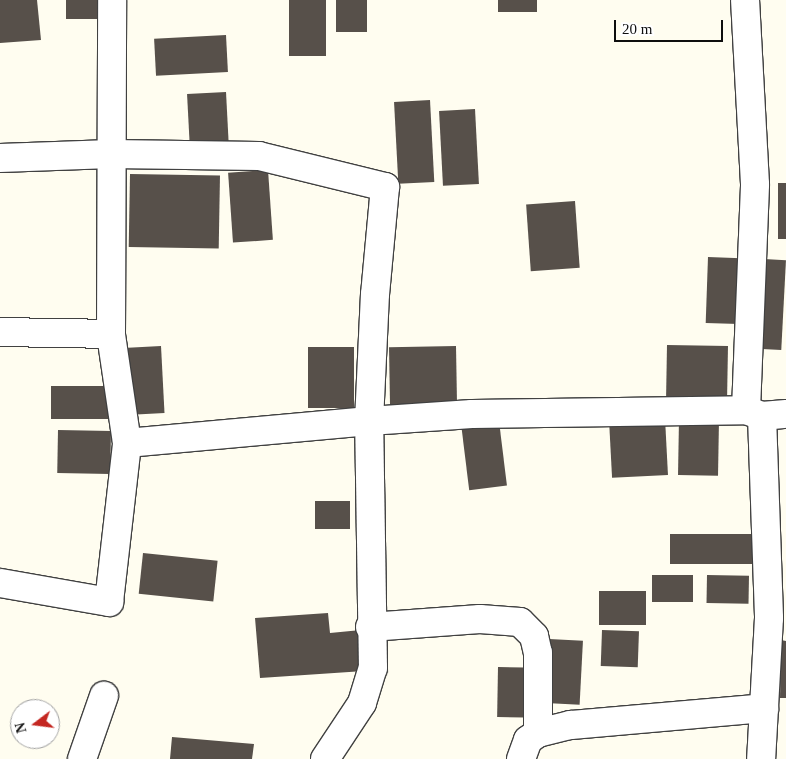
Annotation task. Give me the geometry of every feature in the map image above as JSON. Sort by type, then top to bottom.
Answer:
[{"type":"street","points":[[0,583],[109,602],[127,443],[111,334],[112,0]]},
{"type":"street","points":[[745,0],[755,184],[764,413],[777,618],[764,708],[761,759]]},
{"type":"street","points":[[0,158],[111,154],[259,156],[384,187],[374,294],[369,421],[370,627],[373,668],[362,703],[325,759]]},
{"type":"street","points":[[0,332],[111,334]]},
{"type":"street","points":[[127,443],[369,421],[472,414],[764,413]]},
{"type":"street","points":[[370,627],[480,619],[524,625],[534,636],[538,653],[538,733]]},
{"type":"street","points":[[82,759],[104,696]]},
{"type":"street","points":[[521,759],[528,740],[538,733],[571,725],[764,708]]},
{"type":"building","points":[[0,0],[37,0],[41,40],[0,43]]},
{"type":"building","points":[[66,0],[110,0],[110,19],[66,19]]},
{"type":"building","points":[[289,0],[326,0],[326,56],[289,56]]},
{"type":"building","points":[[336,0],[367,0],[367,32],[336,32]]},
{"type":"building","points":[[498,0],[537,0],[537,12],[498,12]]},
{"type":"building","points":[[226,35],[228,72],[156,76],[154,39]]},
{"type":"building","points":[[226,92],[229,145],[190,147],[187,94]]},
{"type":"building","points":[[430,100],[434,182],[398,184],[394,102]]},
{"type":"building","points":[[475,109],[479,184],[443,186],[439,111]]},
{"type":"building","points":[[268,170],[273,240],[233,243],[228,173]]},
{"type":"building","points":[[130,174],[220,176],[219,249],[129,247]]},
{"type":"building","points":[[778,183],[786,183],[786,239],[778,239]]},
{"type":"building","points":[[575,201],[580,268],[531,271],[526,204]]},
{"type":"building","points":[[708,257],[741,258],[739,324],[706,323]]},
{"type":"building","points":[[764,259],[786,260],[781,350],[759,349]]},
{"type":"building","points":[[667,345],[728,346],[727,400],[666,399]]},
{"type":"building","points":[[161,346],[165,413],[132,415],[128,348]]},
{"type":"building","points":[[456,346],[457,408],[390,409],[389,347]]},
{"type":"building","points":[[308,347],[354,347],[354,408],[308,408]]},
{"type":"building","points":[[51,386],[111,386],[111,419],[51,419]]},
{"type":"building","points":[[665,418],[668,475],[612,478],[609,421]]},
{"type":"building","points":[[679,419],[719,420],[718,476],[678,475]]},
{"type":"building","points":[[499,421],[507,486],[469,490],[461,426]]},
{"type":"building","points":[[58,430],[111,431],[110,474],[57,473]]},
{"type":"building","points":[[315,501],[350,501],[350,529],[315,529]]},
{"type":"building","points":[[670,534],[755,534],[755,564],[670,564]]},
{"type":"building","points":[[143,553],[218,561],[213,602],[139,594]]},
{"type":"building","points":[[652,575],[693,575],[693,602],[652,602]]},
{"type":"building","points":[[707,575],[749,576],[749,604],[707,603]]},
{"type":"building","points":[[599,591],[646,591],[646,625],[599,625]]},
{"type":"building","points":[[328,613],[330,633],[361,630],[364,671],[260,678],[255,618]]},
{"type":"building","points":[[602,630],[639,631],[638,667],[601,666]]},
{"type":"building","points":[[549,639],[583,641],[580,705],[546,703]]},
{"type":"building","points":[[781,640],[786,641],[786,698],[780,698]]},
{"type":"building","points":[[498,667],[541,668],[540,718],[497,717]]},
{"type":"building","points":[[172,737],[254,744],[252,759],[170,759]]}]
